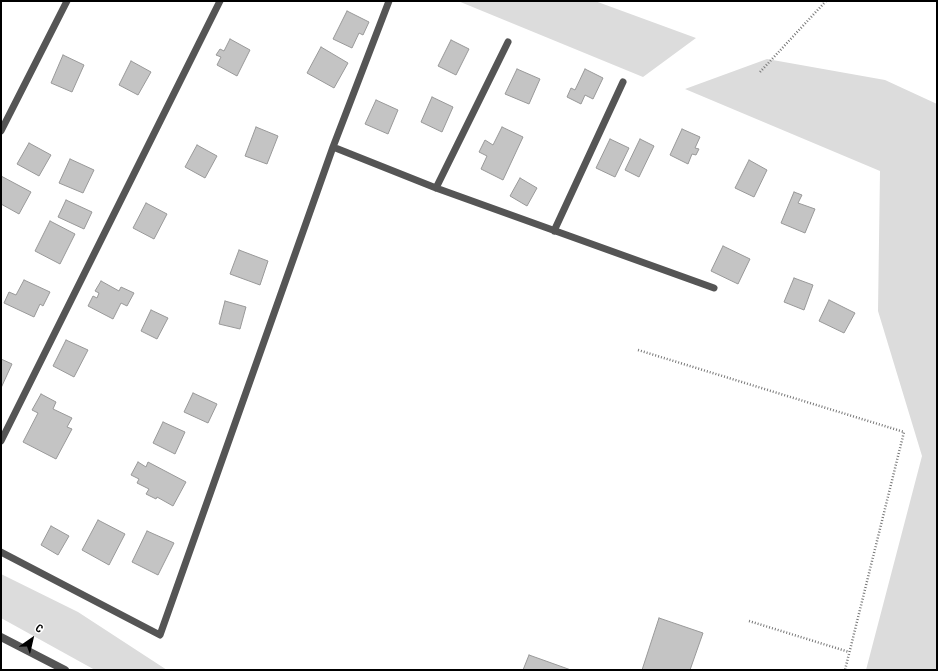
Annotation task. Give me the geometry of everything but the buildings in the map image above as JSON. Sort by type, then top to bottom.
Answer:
[{"type":"street","points":[[1,637],[65,670]]},
{"type":"lane","points":[[1,131],[67,1]]},
{"type":"lane","points":[[1,441],[220,1]]},
{"type":"lane","points":[[1,552],[160,635],[333,147],[389,1]]},
{"type":"lane","points":[[436,188],[508,42]]},
{"type":"lane","points":[[554,231],[623,82]]},
{"type":"lane","points":[[333,147],[436,188],[714,288]]},
{"type":"path","points":[[760,72],[826,1]]},
{"type":"path","points":[[638,350],[904,432],[845,670]]},
{"type":"path","points":[[749,621],[849,652]]},
{"type":"shaded area","points":[[458,1],[595,1],[696,38],[643,77]]},
{"type":"shaded area","points":[[767,59],[885,80],[937,104],[937,670],[866,670],[922,456],[878,311],[880,171],[685,89]]},
{"type":"shaded area","points":[[1,574],[78,612],[167,670],[95,670],[1,618]]}]
